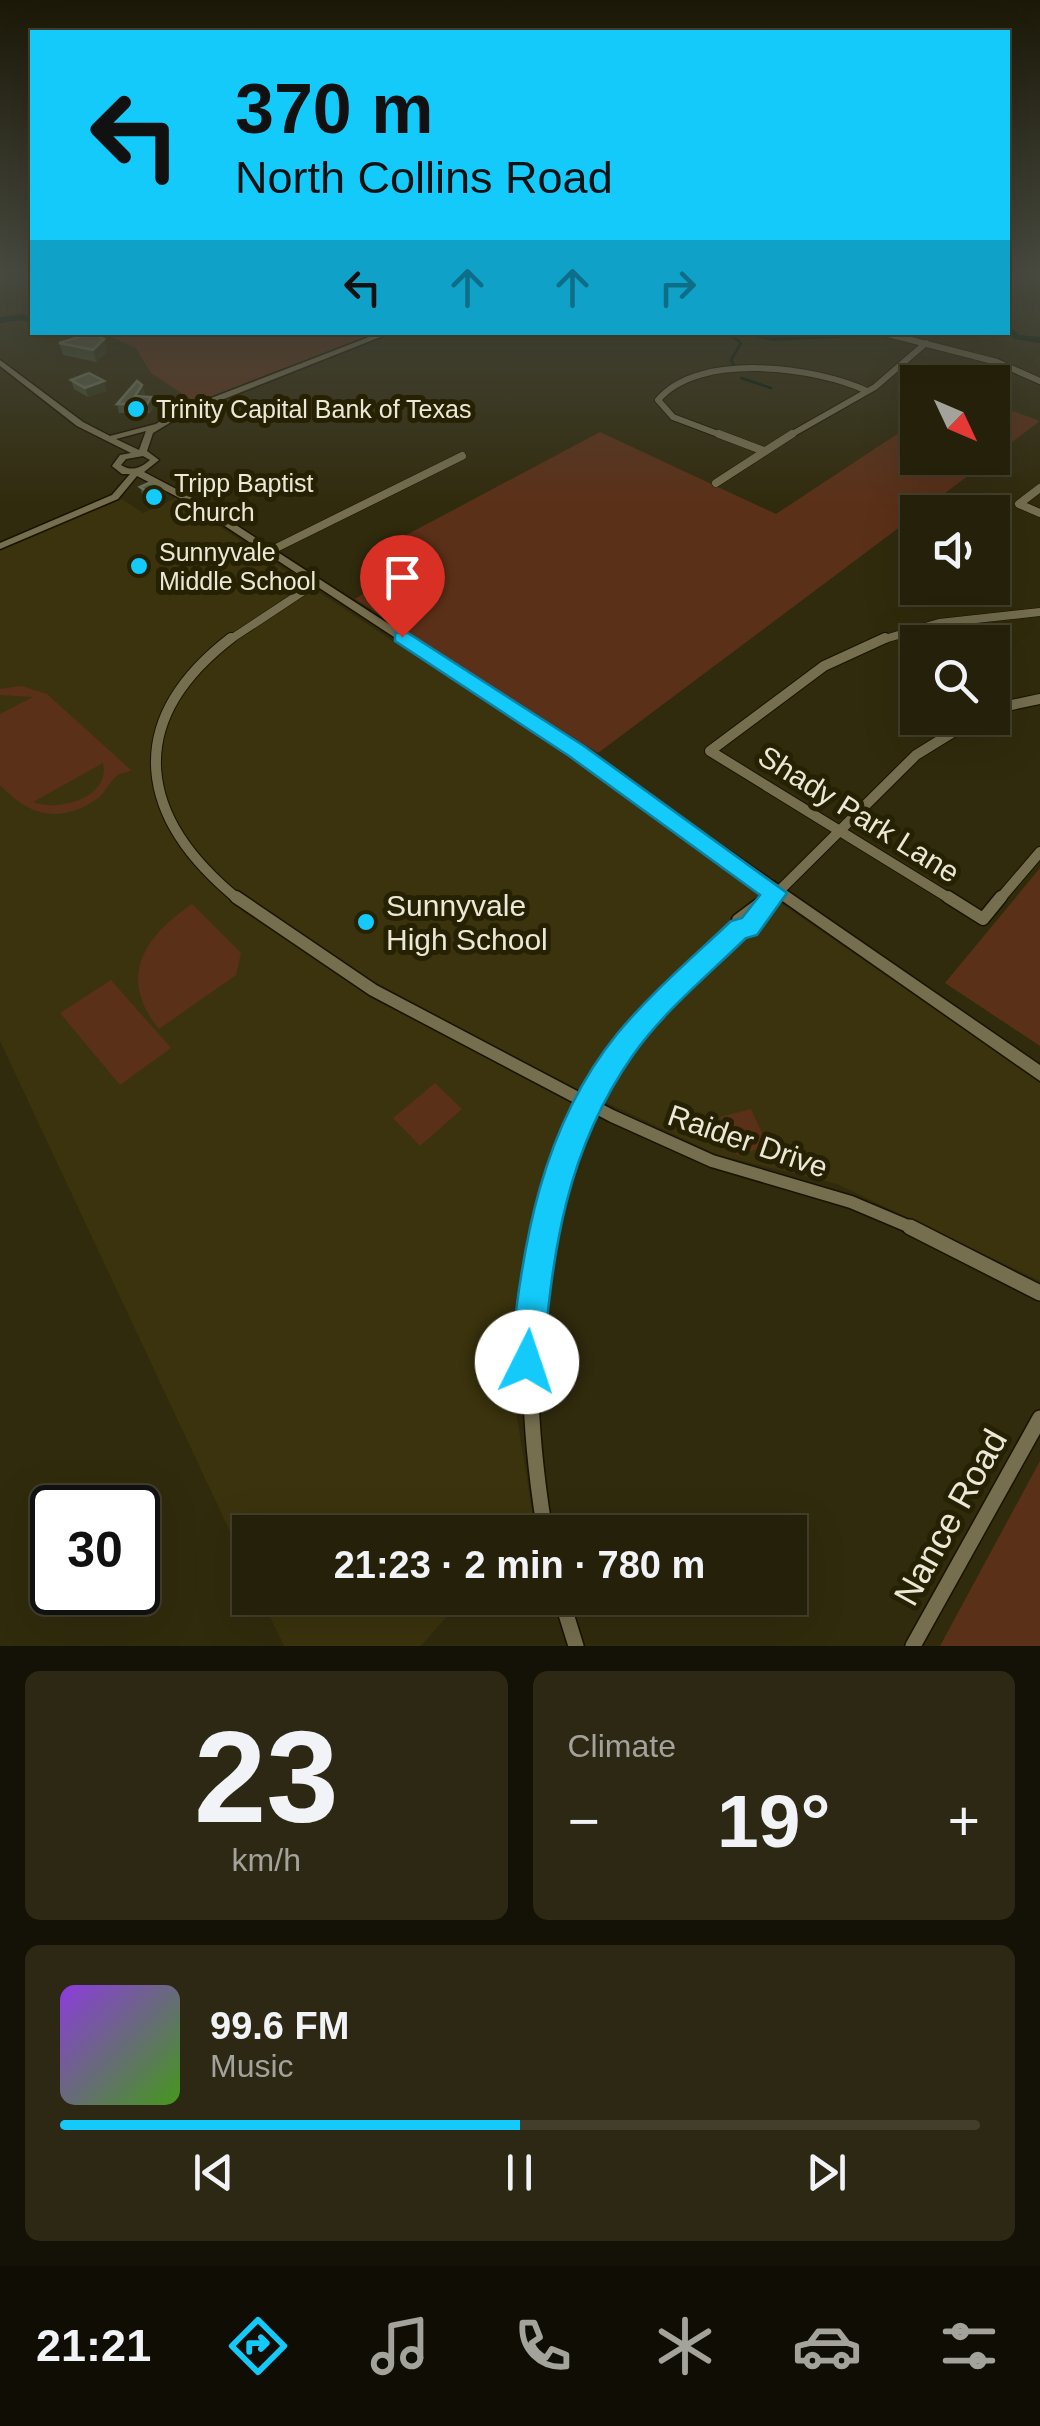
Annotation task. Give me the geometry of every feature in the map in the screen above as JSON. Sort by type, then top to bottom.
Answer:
[{"type":"street","points":[[106,439],[157,426],[341,352]]},
{"type":"street","points":[[716,483],[889,378],[911,352]]},
{"type":"street","points":[[958,352],[1040,380]]},
{"type":"street","points":[[0,362],[45,403]]},
{"type":"street","points":[[764,452],[673,417],[658,400],[661,392],[672,383],[700,376],[783,369],[820,373],[867,391]]},
{"type":"street","points":[[0,373],[116,450],[118,486],[103,503]]},
{"type":"street","points":[[71,422],[146,457],[158,474],[192,494],[196,503]]},
{"type":"street","points":[[122,492],[146,457],[157,426]]},
{"type":"street","points":[[268,552],[462,456]]},
{"type":"street","points":[[118,464],[146,457]]},
{"type":"street","points":[[118,464],[196,503],[576,751],[1040,1074]]},
{"type":"street","points":[[0,546],[122,492],[158,481]]},
{"type":"street","points":[[1040,488],[1019,504],[1040,513]]},
{"type":"street","name":"Raider Drive","points":[[316,582],[244,624],[189,677],[165,721],[158,747],[164,812],[189,850],[230,890],[341,973],[587,1104],[716,1162],[871,1210],[1040,1293]]},
{"type":"street","name":"Shady Park Lane","points":[[1040,612],[955,619],[867,643],[809,672],[710,751],[983,919],[1040,852]]},
{"type":"street","points":[[1010,705],[1040,699]]},
{"type":"street","points":[[543,1515],[526,1391],[528,1332],[555,1178],[587,1104],[624,1045],[653,1012],[740,928],[748,928],[775,893],[916,755],[948,735]]},
{"type":"street","name":"Nance Road","points":[[913,1646],[1040,1418]]},
{"type":"street","points":[[566,1615],[576,1646]]},
{"type":"shaded area","points":[[138,352],[330,352],[198,404],[151,373]]},
{"type":"shaded area","points":[[1010,410],[1040,421],[1010,444]]},
{"type":"shaded area","points":[[600,432],[776,514],[900,432],[900,475],[969,475],[943,495],[900,495],[900,527],[598,753],[355,599],[396,572],[378,550]]},
{"type":"shaded area","points":[[176,498],[531,732],[1040,1081],[1040,1281],[837,1184],[718,1155],[584,1092],[540,1192],[513,1314],[517,1417],[533,1515],[232,1515],[232,1536],[0,1041],[0,550],[122,499],[143,513]]},
{"type":"shaded area","points":[[22,686],[47,694],[131,770],[115,777],[98,798],[71,812],[46,813],[22,804],[0,785],[0,714],[33,697],[0,695],[0,689]],"holes":[[[103,763],[99,785],[81,799],[56,805],[33,802]]]},
{"type":"shaded area","points":[[1040,868],[1040,1046],[945,983]]},
{"type":"shaded area","points":[[192,904],[241,953],[236,975],[159,1029],[140,992],[138,975],[142,959],[161,930]]},
{"type":"shaded area","points":[[111,980],[171,1048],[120,1085],[60,1013]]},
{"type":"shaded area","points":[[435,1083],[462,1109],[420,1146],[393,1118]]},
{"type":"shaded area","points":[[751,1109],[768,1146],[737,1155],[720,1117]]},
{"type":"shaded area","points":[[1040,1461],[1040,1646],[940,1646]]},
{"type":"shaded area","points":[[269,1615],[448,1615],[421,1646],[284,1646]]},
{"type":"building","points":[[89,373],[104,381],[85,388],[71,380]]},
{"type":"building","points":[[137,381],[142,385],[135,396],[151,397],[147,404],[117,404]]},
{"type":"building","points":[[149,483],[163,492],[154,496],[140,487]]},
{"type":"waterway","points":[[734,365],[731,360],[736,352]]},
{"type":"waterway","points":[[741,378],[771,388]]},
{"type":"place","name":"Trinity Capital Bank of Texas","points":[[136,409]]},
{"type":"place","name":"Tripp Baptist Church","points":[[154,497]]},
{"type":"place","name":"Sunnyvale Middle School","points":[[139,566]]},
{"type":"place","name":"Sunnyvale High School","points":[[366,922]]},
{"type":"route","points":[[402,637],[576,751],[775,893],[766,910],[748,928],[740,928],[653,1012],[624,1045],[587,1104],[555,1178],[535,1278],[527,1362]]}]
